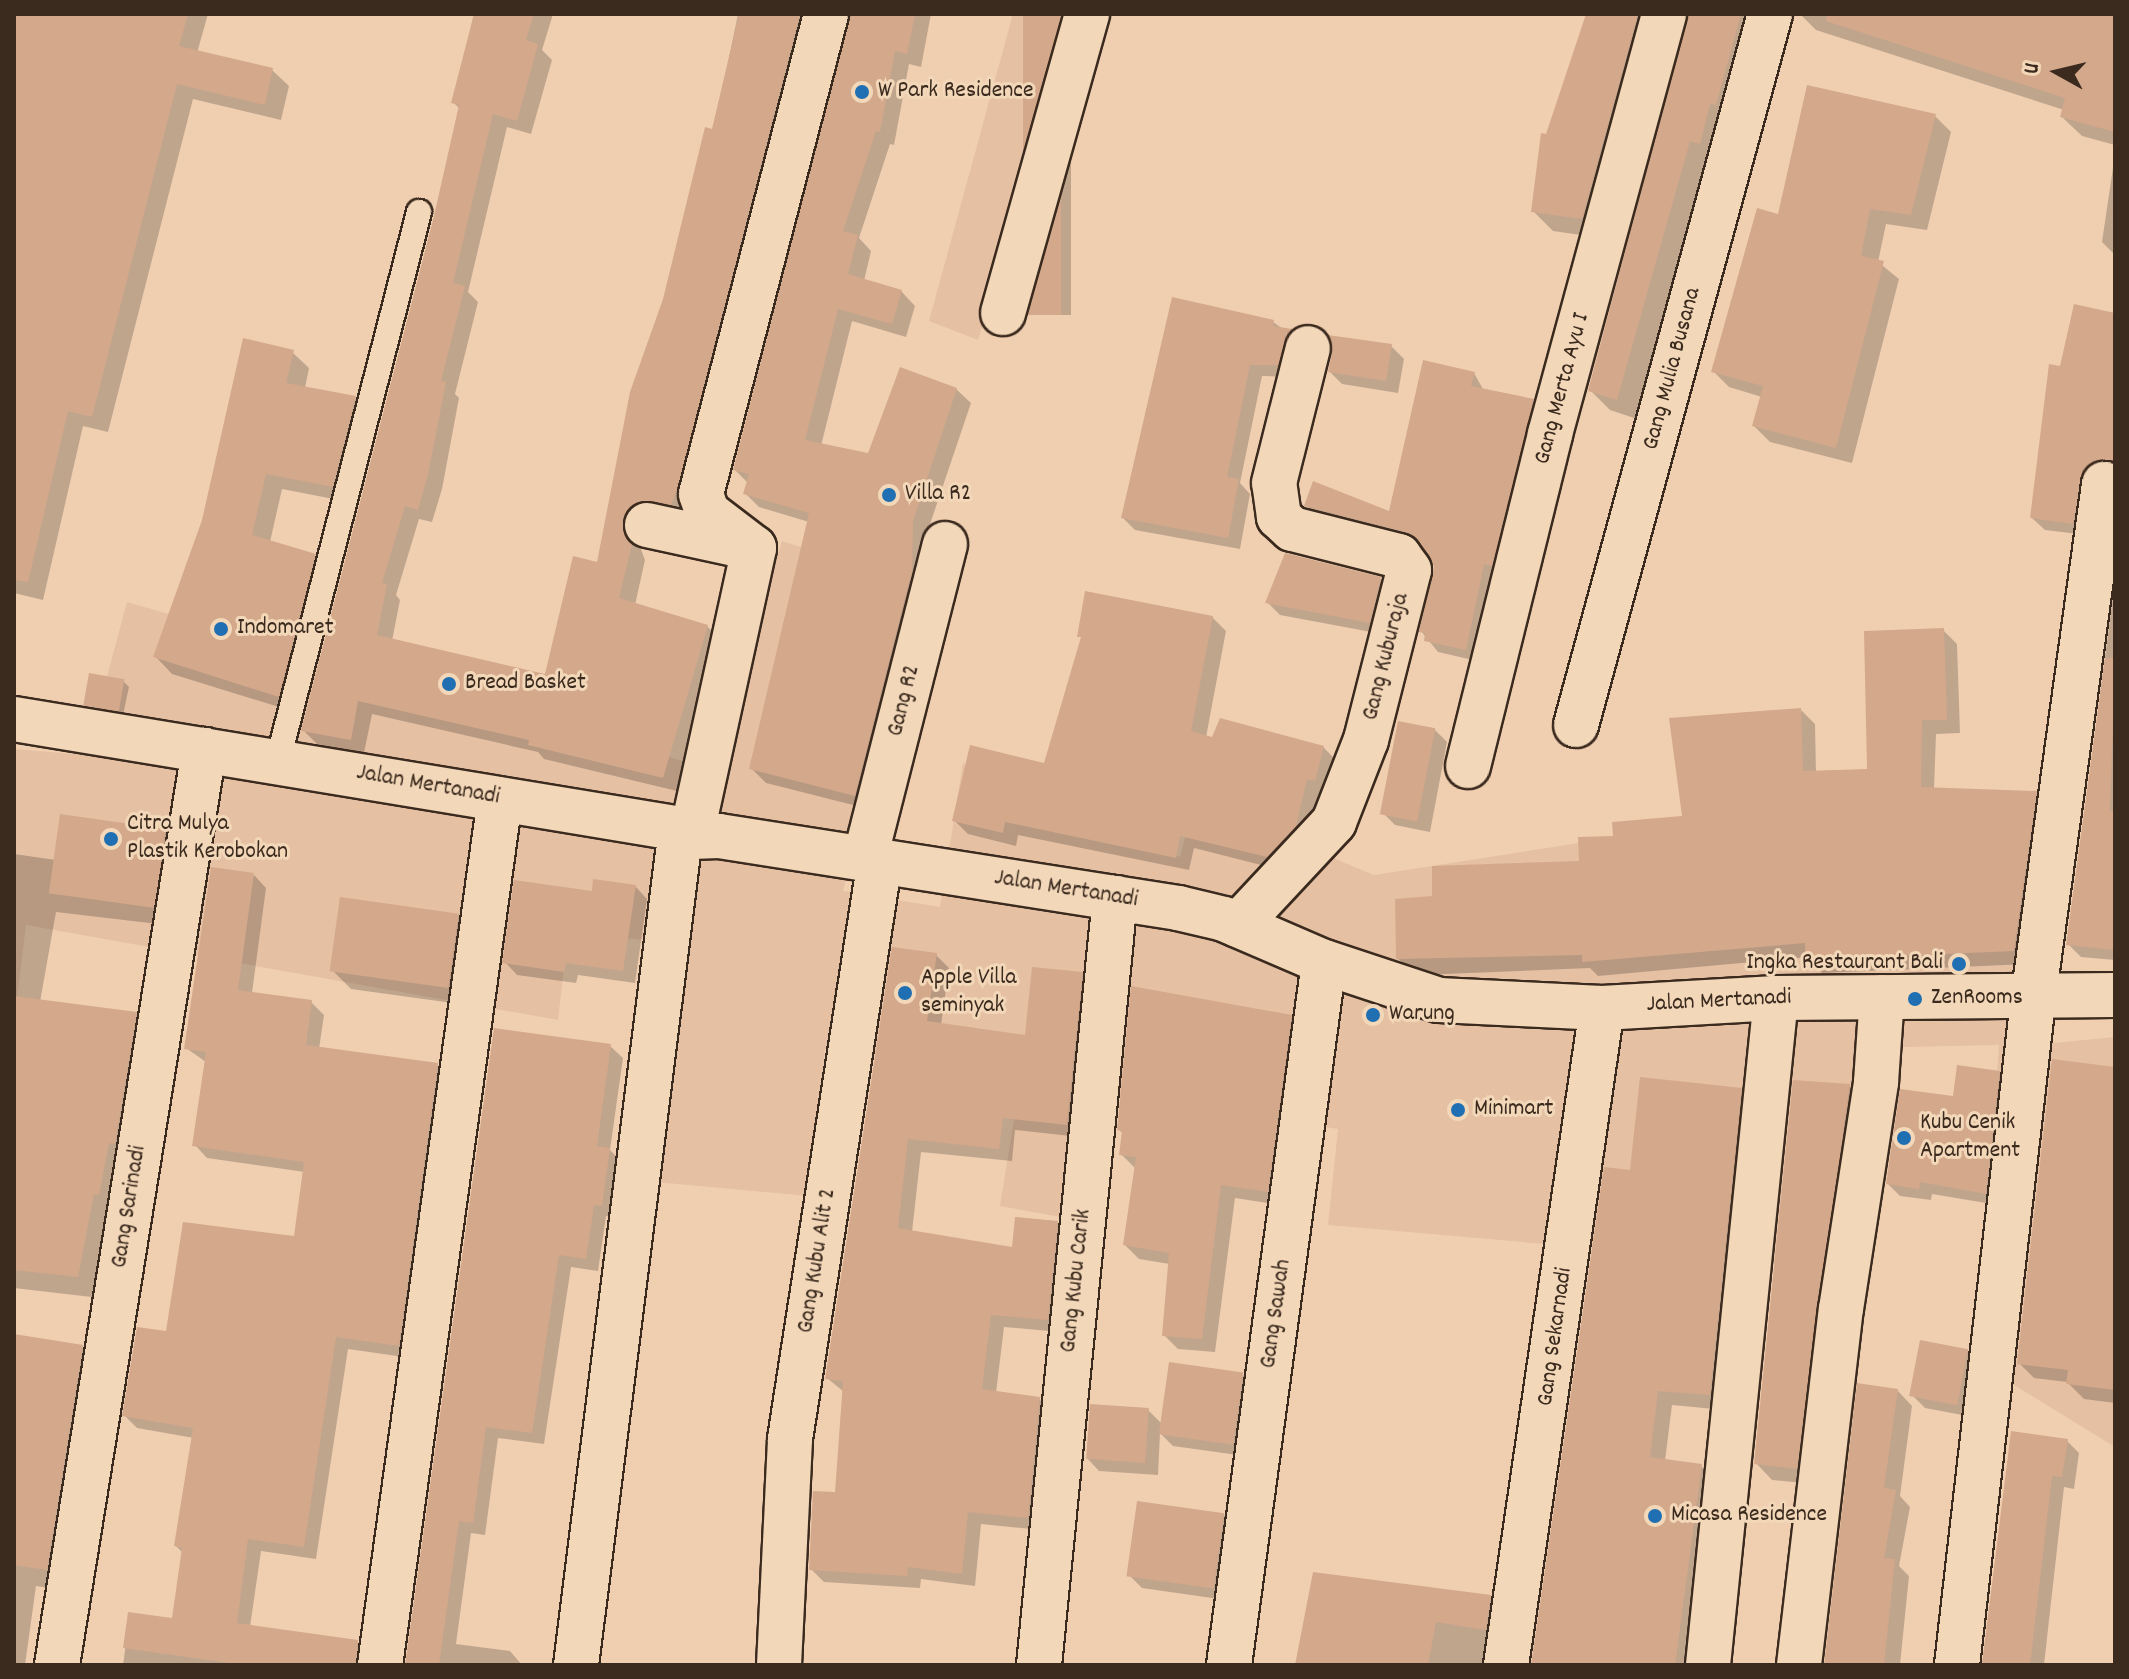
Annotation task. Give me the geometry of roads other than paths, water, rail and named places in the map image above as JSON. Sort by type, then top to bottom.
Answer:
[{"type":"street","points":[[754,548],[707,512],[701,494],[826,14]]},
{"type":"street","points":[[1003,313],[1087,14]]},
{"type":"street","name":"Gang Merta Ayu I","points":[[1468,766],[1553,420],[1664,14]]},
{"type":"street","name":"Gang Mulia Busana","points":[[1576,725],[1770,14]]},
{"type":"street","name":"Gang Kuburaja","points":[[1238,925],[1334,822],[1366,740],[1409,570],[1399,556],[1292,529],[1279,517],[1274,483],[1308,348]]},
{"type":"street","points":[[1957,1665],[2034,992],[2104,484]]},
{"type":"street","points":[[647,525],[754,548]]},
{"type":"street","name":"Gang R2","points":[[872,859],[945,544]]},
{"type":"street","points":[[576,1665],[686,833],[754,548]]},
{"type":"street","name":"Jalan Mertanadi","points":[[14,719],[278,760],[686,833],[1115,898],[1238,925],[1324,962],[1439,1000],[1602,1008],[1776,998],[2034,992],[2115,995]]},
{"type":"street","name":"Gang Sarinadi","points":[[57,1665],[204,750]]},
{"type":"street","points":[[380,1665],[500,799]]},
{"type":"street","name":"Gang Kubu Alit 2","points":[[779,1665],[790,1439],[872,859]]},
{"type":"street","name":"Gang Kubu Carik","points":[[1039,1665],[1115,898]]},
{"type":"street","name":"Gang Sawah","points":[[1229,1665],[1324,962]]},
{"type":"street","points":[[1799,1665],[1841,1309],[1876,1082],[1882,997]]},
{"type":"street","points":[[1708,1665],[1776,998]]},
{"type":"street","name":"Gang Sekarnadi","points":[[1506,1665],[1602,1008]]},
{"type":"lane","points":[[278,760],[419,212]]},
{"type":"place","name":"W Park Residence","points":[[862,92]]},
{"type":"place","name":"Villa R2","points":[[889,495]]},
{"type":"place","name":"Indomaret","points":[[221,629]]},
{"type":"place","name":"Bread Basket","points":[[449,684]]},
{"type":"place","name":"Citra Mulya Plastik Kerobokan","points":[[111,839]]},
{"type":"place","name":"Ingka Restaurant Bali","points":[[1959,964]]},
{"type":"place","name":"Apple Villa seminyak","points":[[905,993]]},
{"type":"place","name":"ZenRooms","points":[[1915,999]]},
{"type":"place","name":"Warung","points":[[1373,1015]]},
{"type":"place","name":"Minimart","points":[[1458,1110]]},
{"type":"place","name":"Kubu Cenik Apartment","points":[[1904,1138]]},
{"type":"place","name":"Micasa Residence","points":[[1655,1516]]}]
